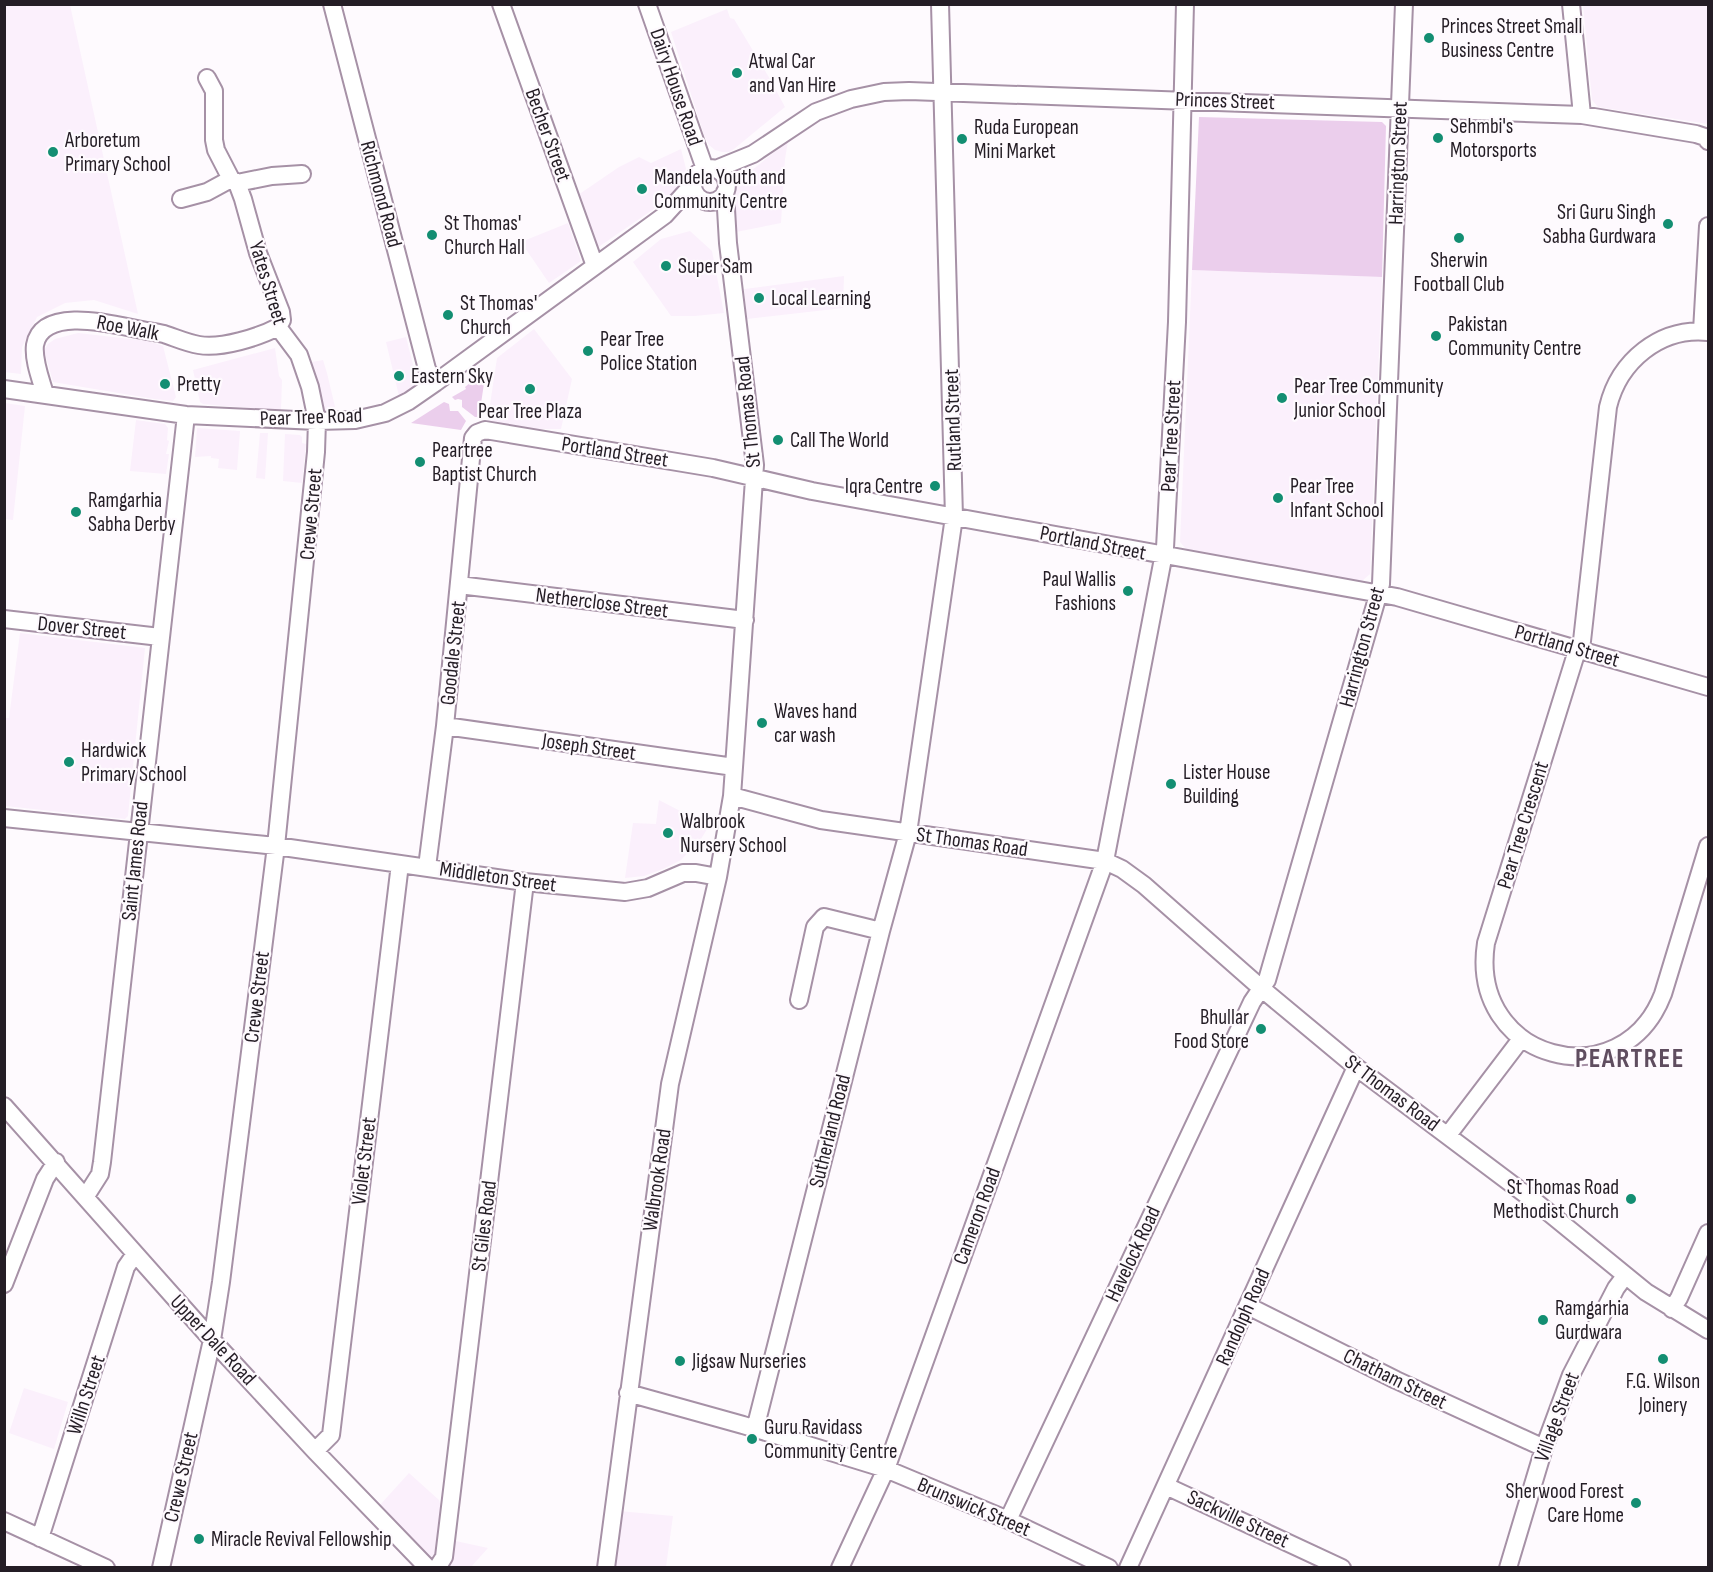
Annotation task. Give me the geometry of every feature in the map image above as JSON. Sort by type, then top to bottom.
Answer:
[{"type":"street","name":"Richmond Road","points":[[332,4],[427,369],[435,383]]},
{"type":"street","name":"Becher Street","points":[[501,4],[595,266]]},
{"type":"street","name":"Dairy House Road","points":[[647,4],[710,169]]},
{"type":"street","name":"Rutland Street","points":[[908,833],[954,517],[940,4]]},
{"type":"street","name":"Pear Tree Street","points":[[1105,861],[1164,556],[1177,322],[1185,4]]},
{"type":"street","name":"Harrington Street","points":[[1262,988],[1270,972],[1378,595],[1381,572],[1404,4]]},
{"type":"street","points":[[1571,4],[1582,115]]},
{"type":"street","name":"Yates Street","points":[[207,78],[214,91],[216,150],[243,199],[258,253],[281,312],[282,320],[278,327],[299,355],[310,387],[317,421]]},
{"type":"street","name":"Princes Street","points":[[710,169],[753,154],[816,112],[851,99],[884,92],[1400,107],[1582,115],[1696,134],[1708,141]]},
{"type":"street","name":"Princes Street","points":[[726,190],[753,154]]},
{"type":"street","points":[[710,169],[725,177],[726,190],[718,200],[706,201],[696,195],[693,184],[699,172],[710,169]]},
{"type":"street","points":[[181,199],[234,181],[302,174]]},
{"type":"street","name":"Pear Tree Road","points":[[4,389],[186,416],[317,421],[355,420],[386,413],[435,383],[665,215],[693,184]]},
{"type":"street","name":"St Thomas Road","points":[[726,190],[728,243],[753,444],[755,479],[732,796],[821,820],[1105,861],[1131,875],[1356,1066],[1537,1203],[1625,1276],[1672,1309],[1708,1330]]},
{"type":"street","name":"Pear Tree Road","points":[[665,215],[706,201]]},
{"type":"street","name":"St Thomas Road","points":[[706,201],[717,218],[728,243]]},
{"type":"street","name":"Pear Tree Crescent","points":[[1708,226],[1705,332],[1676,334],[1656,342],[1628,366],[1612,390],[1608,407],[1582,641],[1486,943],[1484,963],[1491,999],[1499,1016],[1521,1039],[1546,1052],[1584,1055],[1618,1046],[1644,1028],[1655,1014],[1663,994],[1708,846]]},
{"type":"street","name":"Roe Walk","points":[[45,394],[35,353],[37,338],[46,328],[61,322],[87,320],[107,323],[164,334],[209,346],[241,340],[278,327]]},
{"type":"street","name":"Saint James Road","points":[[86,1196],[100,1174],[102,1162],[186,416]]},
{"type":"street","name":"Crewe Street","points":[[161,1568],[212,1340],[221,1282],[276,846],[305,580],[317,421]]},
{"type":"street","name":"Portland Street","points":[[473,438],[477,433],[485,430],[713,468],[812,491],[1407,600],[1708,687]]},
{"type":"street","name":"Goodale Street","points":[[427,867],[445,726],[473,438]]},
{"type":"street","name":"Netherclose Street","points":[[459,585],[746,620]]},
{"type":"street","name":"Dover Street","points":[[4,619],[160,637]]},
{"type":"street","name":"Joseph Street","points":[[445,726],[734,767]]},
{"type":"street","name":"Walbrook Road","points":[[606,1568],[669,1084],[718,877],[732,796]]},
{"type":"street","name":"Middleton Street","points":[[4,818],[276,846],[525,882],[624,892],[648,888],[683,873],[718,877]]},
{"type":"street","name":"Sutherland Road","points":[[755,1429],[908,833]]},
{"type":"street","name":"Cameron Road","points":[[840,1568],[886,1469],[1105,861]]},
{"type":"street","name":"Violet Street","points":[[315,1451],[331,1435],[400,864]]},
{"type":"street","name":"St Giles Road","points":[[437,1568],[444,1557],[525,882]]},
{"type":"street","points":[[799,1000],[814,927],[824,917],[881,931]]},
{"type":"street","name":"Havelock Road","points":[[1008,1520],[1252,1002],[1262,988]]},
{"type":"street","points":[[1448,1135],[1521,1039]]},
{"type":"street","name":"Randolph Road","points":[[1128,1568],[1356,1066]]},
{"type":"street","name":"Upper Dale Road","points":[[4,1106],[212,1340],[428,1568]]},
{"type":"street","points":[[4,1284],[45,1179],[56,1162]]},
{"type":"street","points":[[1672,1309],[1679,1299],[1708,1233]]},
{"type":"street","name":"Willn Street","points":[[40,1538],[126,1266],[135,1254]]},
{"type":"street","name":"Village Street","points":[[1508,1568],[1544,1448],[1571,1375],[1616,1288],[1625,1276]]},
{"type":"street","name":"Chatham Street","points":[[1248,1306],[1417,1390],[1544,1448]]},
{"type":"street","name":"Brunswick Street","points":[[628,1393],[886,1469],[1008,1520],[1109,1568]]},
{"type":"street","name":"Sackville Street","points":[[1166,1486],[1342,1568]]},
{"type":"street","points":[[4,1521],[106,1568]]},
{"type":"shaded area","name":"Arboretum Primary School","points":[[4,5],[70,5],[138,314],[94,300],[65,303],[37,317],[22,347],[21,374],[4,372]]},
{"type":"shaded area","points":[[1583,5],[1708,5],[1708,124],[1598,107],[1592,100]]},
{"type":"shaded area","points":[[727,9],[730,18],[734,19],[785,107],[734,149],[722,152],[709,145],[704,135],[671,32]]},
{"type":"shaded area","points":[[1199,117],[1382,122],[1386,126],[1382,277],[1192,270]]},
{"type":"shaded area","points":[[788,141],[781,223],[736,232],[732,194],[741,179]]},
{"type":"shaded area","points":[[681,149],[686,169],[676,191],[597,248],[578,195],[619,167],[639,157],[651,163]]},
{"type":"shaded area","points":[[568,223],[581,261],[549,283],[521,242]]},
{"type":"shaded area","points":[[690,231],[712,251],[724,313],[671,316],[633,262],[661,239]]},
{"type":"shaded area","name":"Pear Tree Community Junior School","points":[[1192,270],[1382,277],[1370,574],[1362,581],[1186,549],[1180,542]]},
{"type":"shaded area","points":[[844,276],[843,308],[747,319],[744,289]]},
{"type":"shaded area","points":[[534,329],[572,379],[561,429],[524,429],[485,438],[497,358]]},
{"type":"shaded area","points":[[78,333],[148,341],[163,346],[176,397],[173,401],[154,399],[53,382],[44,350],[55,339]]},
{"type":"shaded area","points":[[406,337],[418,384],[399,396],[386,342]]},
{"type":"shaded area","points":[[275,348],[279,376],[282,380],[281,410],[200,402],[193,370]]},
{"type":"shaded area","points":[[323,360],[336,411],[324,411],[312,362]]},
{"type":"shaded area","points":[[486,370],[479,417],[475,417],[462,407],[462,400],[455,400],[452,397],[466,389],[465,387]]},
{"type":"shaded area","points":[[444,402],[449,404],[450,411],[458,411],[466,421],[461,430],[411,423]]},
{"type":"shaded area","points":[[5,403],[25,406],[13,520],[5,519]]},
{"type":"shaded area","points":[[136,420],[165,424],[168,428],[167,440],[169,441],[166,454],[169,454],[166,474],[130,471]]},
{"type":"shaded area","points":[[197,428],[240,431],[237,470],[218,468],[219,459],[211,458],[211,456],[195,457]]},
{"type":"shaded area","points":[[260,433],[268,433],[265,479],[256,478]]},
{"type":"shaded area","points":[[285,434],[300,435],[302,443],[306,444],[302,483],[283,481]]},
{"type":"shaded area","name":"Hardwick Primary School","points":[[20,633],[145,648],[128,816],[125,819],[5,806],[5,718],[9,718]]},
{"type":"shaded area","name":"Walbrook Nursery School","points":[[659,800],[709,826],[701,839],[681,860],[644,876],[625,878],[633,823],[656,824]]},
{"type":"shaded area","points":[[24,1388],[68,1402],[54,1449],[9,1433]]},
{"type":"shaded area","points":[[409,1473],[439,1500],[451,1540],[488,1548],[471,1567],[442,1567],[379,1506]]},
{"type":"shaded area","points":[[619,1511],[673,1516],[666,1567],[597,1568]]},
{"type":"place","name":"Princes Street Small Business Centre","points":[[1429,38]]},
{"type":"place","name":"Atwal Car and Van Hire","points":[[737,73]]},
{"type":"place","name":"Sehmbi's Motorsports","points":[[1438,138]]},
{"type":"place","name":"Ruda European Mini Market","points":[[962,139]]},
{"type":"place","name":"Arboretum Primary School","points":[[53,152]]},
{"type":"place","name":"Mandela Youth and Community Centre","points":[[642,189]]},
{"type":"place","name":"Sri Guru Singh Sabha Gurdwara","points":[[1668,224]]},
{"type":"place","name":"St Thomas' Church Hall","points":[[432,235]]},
{"type":"place","name":"Sherwin Football Club","points":[[1459,238]]},
{"type":"place","name":"Super Sam","points":[[666,266]]},
{"type":"place","name":"Local Learning","points":[[759,298]]},
{"type":"place","name":"St Thomas' Church","points":[[448,315]]},
{"type":"place","name":"Pakistan Community Centre","points":[[1436,336]]},
{"type":"place","name":"Pear Tree Police Station","points":[[588,351]]},
{"type":"place","name":"Eastern Sky","points":[[399,376]]},
{"type":"place","name":"Pretty","points":[[165,384]]},
{"type":"place","name":"Pear Tree Plaza","points":[[530,389]]},
{"type":"place","name":"Pear Tree Community Junior School","points":[[1282,398]]},
{"type":"place","name":"Call The World","points":[[778,440]]},
{"type":"place","name":"Peartree Baptist Church","points":[[420,462]]},
{"type":"place","name":"Iqra Centre","points":[[935,486]]},
{"type":"place","name":"Pear Tree Infant School","points":[[1278,498]]},
{"type":"place","name":"Ramgarhia Sabha Derby","points":[[76,512]]},
{"type":"place","name":"Paul Wallis Fashions","points":[[1128,591]]},
{"type":"place","name":"Waves hand car wash","points":[[762,723]]},
{"type":"place","name":"Hardwick Primary School","points":[[69,762]]},
{"type":"place","name":"Lister House Building","points":[[1171,784]]},
{"type":"place","name":"Walbrook Nursery School","points":[[668,833]]},
{"type":"place","name":"Bhullar Food Store","points":[[1261,1029]]},
{"type":"place","name":"St Thomas Road Methodist Church","points":[[1631,1199]]},
{"type":"place","name":"Ramgarhia Gurdwara","points":[[1543,1320]]},
{"type":"place","name":"F.G. Wilson Joinery","points":[[1663,1359]]},
{"type":"place","name":"Jigsaw Nurseries","points":[[680,1361]]},
{"type":"place","name":"Guru Ravidass Community Centre","points":[[752,1439]]},
{"type":"place","name":"Sherwood Forest Care Home","points":[[1636,1503]]},
{"type":"place","name":"Miracle Revival Fellowship","points":[[199,1539]]},
{"type":"district","name":"PEARTREE","points":[[1630,1059]]}]
